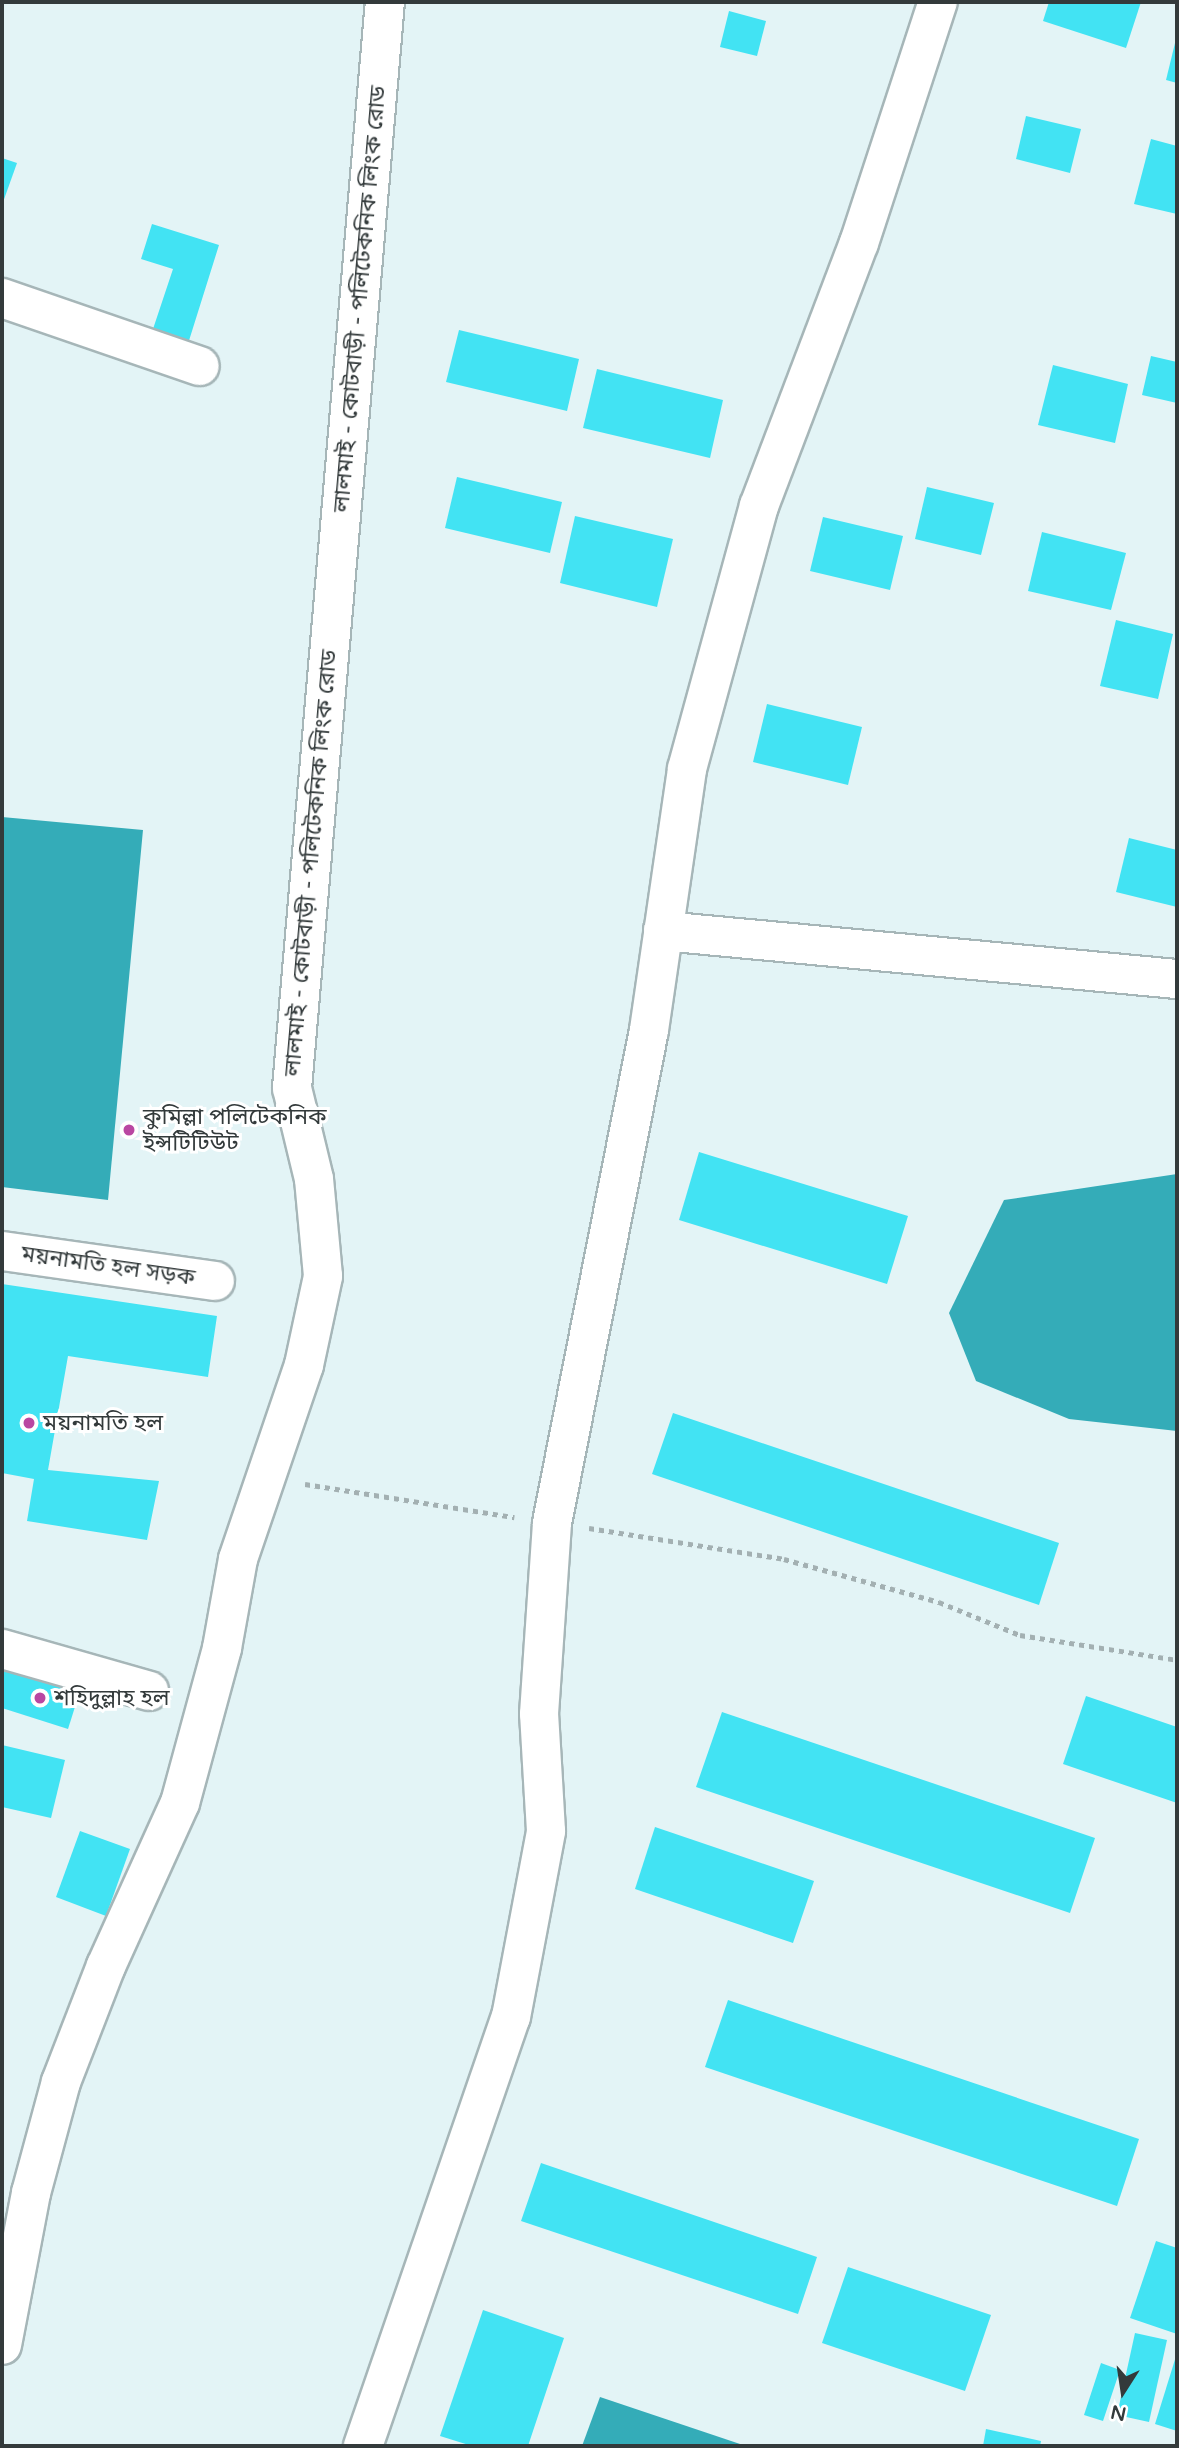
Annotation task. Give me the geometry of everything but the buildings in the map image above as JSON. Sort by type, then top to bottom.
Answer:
[{"type":"street","name":"লালমাই - কোটবাড়ী - পলিটেকনিক লিংক রোড","points":[[2,2345],[31,2193],[61,2082],[106,1966],[180,1803],[222,1648],[239,1559],[304,1365],[323,1276],[314,1179],[292,1088],[385,2]]},
{"type":"street","points":[[363,2446],[511,2017],[546,1831],[539,1714],[552,1523],[649,1030],[687,769],[759,506],[859,243],[938,2]]},
{"type":"street","points":[[2,298],[200,366]]},
{"type":"street","points":[[663,931],[1177,979]]},
{"type":"street","name":"ময়নামতি হল সড়ক","points":[[2,1251],[215,1281]]},
{"type":"street","points":[[2,1649],[149,1691]]},
{"type":"path","points":[[266,1478],[784,1559],[939,1602],[1020,1635],[1177,1660]]},
{"type":"water","points":[[2,817],[143,830],[108,1200],[2,1187]]},
{"type":"water","points":[[1177,1174],[1177,1431],[1069,1419],[976,1381],[949,1313],[1004,1200]]},
{"type":"water","points":[[600,2397],[746,2446],[582,2446]]},
{"type":"place","name":"কুমিল্লা পলিটেকনিক ইন্সটিটিউট","points":[[129,1130]]},
{"type":"place","name":"ময়নামতি হল","points":[[29,1423]]},
{"type":"place","name":"শহিদুল্লাহ হল","points":[[40,1698]]}]
